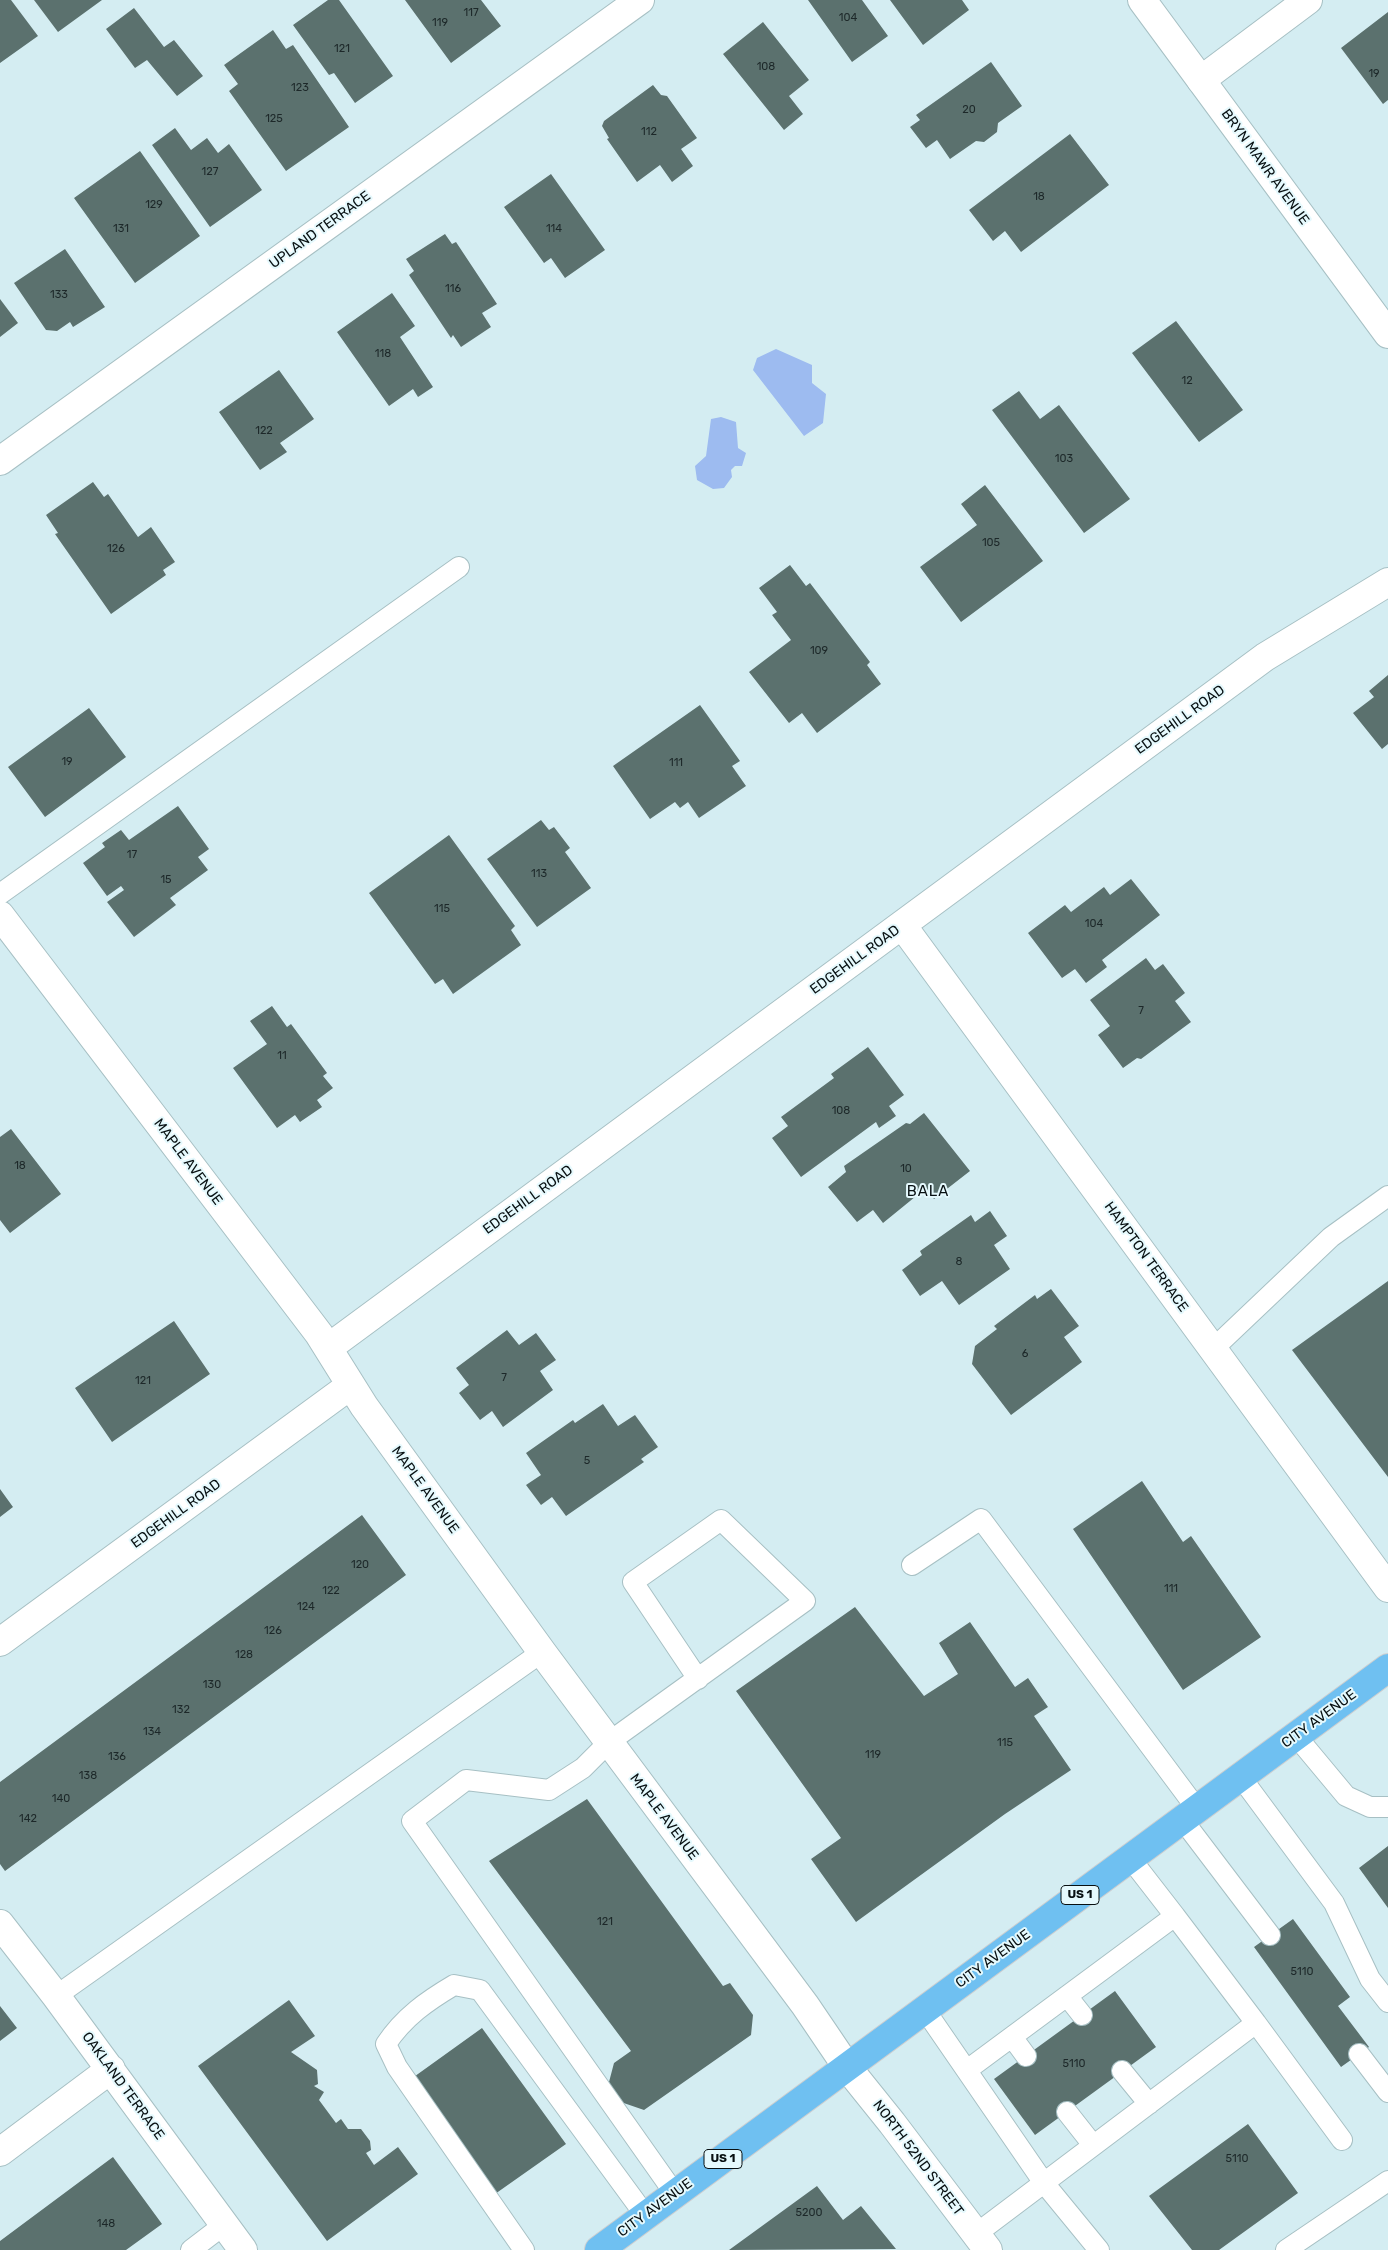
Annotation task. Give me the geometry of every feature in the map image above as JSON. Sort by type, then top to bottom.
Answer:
[{"type":"highway","name":"CITY AVENUE","points":[[599,2250],[1240,1776],[1388,1670]]},
{"type":"street","name":"UPLAND TERRACE","points":[[0,461],[640,0]]},
{"type":"street","name":"BRYN MAWR AVENUE","points":[[1142,0],[1388,334]]},
{"type":"street","points":[[1201,80],[1308,0]]},
{"type":"street","name":"EDGEHILL ROAD","points":[[328,1348],[1265,657],[1388,582]]},
{"type":"street","name":"MAPLE AVENUE","points":[[0,915],[328,1348],[351,1385],[542,1652],[805,2006],[847,2067]]},
{"type":"street","name":"HAMPTON TERRACE","points":[[902,925],[1388,1588]]},
{"type":"street","name":"EDGEHILL ROAD","points":[[0,1642],[351,1385]]},
{"type":"street","name":"OAKLAND TERRACE","points":[[0,1924],[111,2069],[243,2250]]},
{"type":"street","name":"NORTH 52ND STREET","points":[[847,2067],[982,2242]]},
{"type":"street","points":[[0,2152],[111,2069]]},
{"type":"lane","points":[[0,894],[459,566]]},
{"type":"lane","points":[[1213,1349],[1331,1237],[1388,1196]]},
{"type":"lane","points":[[912,1565],[981,1519],[1190,1814],[1270,1935]]},
{"type":"lane","points":[[676,2194],[412,1821],[466,1780],[549,1790],[583,1768],[609,1742],[806,1602],[721,1520],[633,1582],[698,1678]]},
{"type":"lane","points":[[56,1996],[542,1652]]},
{"type":"lane","points":[[1296,1736],[1346,1796],[1370,1807],[1388,1807]]},
{"type":"lane","points":[[1240,1776],[1334,1903],[1370,1979],[1388,2002]]},
{"type":"lane","points":[[1130,1858],[1256,2023],[1342,2140]]},
{"type":"lane","points":[[967,2070],[1175,1916]]},
{"type":"lane","points":[[524,2250],[397,2067],[386,2044],[398,2026],[419,2008],[454,1984],[480,1990],[645,2216]]},
{"type":"lane","points":[[1067,1996],[1082,2015]]},
{"type":"lane","points":[[925,2010],[1044,2183],[1100,2250]]},
{"type":"lane","points":[[982,2242],[1044,2183],[1256,2023]]},
{"type":"lane","points":[[1012,2037],[1026,2056]]},
{"type":"lane","points":[[1358,2054],[1388,2092]]},
{"type":"lane","points":[[1122,2071],[1149,2104]]},
{"type":"lane","points":[[1067,2112],[1093,2145]]},
{"type":"lane","points":[[1286,2250],[1388,2181]]},
{"type":"lane","points":[[191,2250],[225,2224]]},
{"type":"water","points":[[776,349],[812,365],[812,383],[826,394],[823,423],[804,436],[753,370],[757,358]]},
{"type":"water","points":[[721,417],[736,422],[738,448],[746,453],[742,466],[735,466],[731,470],[732,477],[724,488],[713,489],[697,480],[695,466],[706,456],[711,419]]},
{"type":"building","points":[[0,0],[11,0],[38,36],[0,63]]},
{"type":"building","points":[[34,0],[102,0],[58,32]]},
{"type":"building","points":[[328,0],[339,0],[393,76],[355,103],[334,73],[329,75],[293,25]]},
{"type":"building","points":[[405,0],[481,0],[501,26],[451,63]]},
{"type":"building","points":[[808,0],[862,0],[888,36],[852,62]]},
{"type":"building","points":[[890,0],[962,0],[969,10],[923,45]]},
{"type":"building","points":[[134,8],[164,47],[174,40],[203,76],[177,96],[147,60],[135,68],[106,29]]},
{"type":"building","points":[[1388,12],[1388,100],[1383,104],[1341,48]]},
{"type":"building","points":[[763,22],[809,80],[789,96],[803,114],[784,130],[723,54]]},
{"type":"building","points":[[273,30],[286,49],[293,45],[349,127],[286,171],[229,91],[238,84],[224,65]]},
{"type":"building","points":[[991,62],[1022,106],[998,123],[997,132],[984,142],[976,141],[950,159],[937,140],[926,148],[910,127],[920,120],[916,115]]},
{"type":"building","points":[[653,85],[661,95],[667,96],[697,138],[681,149],[693,166],[672,182],[660,165],[637,182],[607,139],[609,138],[602,126],[604,121]]},
{"type":"building","points":[[175,128],[191,150],[207,138],[218,153],[229,144],[262,190],[210,227],[152,145]]},
{"type":"building","points":[[1070,134],[1109,185],[1021,252],[1005,231],[993,241],[969,210]]},
{"type":"building","points":[[140,151],[200,236],[135,283],[74,198]]},
{"type":"building","points":[[551,174],[605,250],[565,278],[551,258],[544,263],[504,207]]},
{"type":"building","points":[[445,234],[452,244],[456,242],[497,304],[482,313],[491,327],[461,347],[453,335],[451,338],[409,275],[414,271],[406,259]]},
{"type":"building","points":[[65,249],[105,307],[73,327],[70,322],[57,331],[46,330],[14,283]]},
{"type":"building","points":[[392,293],[415,326],[400,337],[433,387],[418,397],[413,389],[389,406],[337,332]]},
{"type":"building","points":[[0,299],[18,323],[0,337]]},
{"type":"building","points":[[1176,321],[1243,410],[1199,442],[1132,353]]},
{"type":"building","points":[[279,370],[314,419],[280,443],[287,452],[260,470],[219,412]]},
{"type":"building","points":[[1019,391],[1040,419],[1059,405],[1130,499],[1084,533],[992,410]]},
{"type":"building","points":[[93,482],[104,497],[108,494],[138,537],[151,527],[175,562],[163,570],[166,575],[111,614],[55,534],[58,533],[46,515]]},
{"type":"building","points":[[985,485],[1043,561],[961,622],[920,567],[977,525],[961,504]]},
{"type":"building","points":[[790,565],[806,586],[810,583],[870,662],[867,665],[881,684],[817,733],[802,713],[789,723],[749,672],[791,640],[772,615],[777,612],[759,588]]},
{"type":"building","points":[[1388,675],[1388,744],[1382,749],[1353,713],[1374,697],[1369,691]]},
{"type":"building","points":[[700,705],[740,761],[732,766],[746,786],[699,818],[688,802],[680,808],[675,802],[650,819],[613,766]]},
{"type":"building","points":[[89,708],[126,757],[45,817],[8,767]]},
{"type":"building","points":[[178,806],[209,849],[198,857],[208,870],[170,898],[176,905],[134,937],[107,902],[124,890],[121,886],[107,896],[83,863],[105,847],[102,843],[121,830],[129,840]]},
{"type":"building","points":[[541,820],[549,830],[554,827],[570,848],[565,852],[591,888],[537,927],[487,859]]},
{"type":"building","points":[[449,835],[515,926],[511,930],[521,945],[453,994],[443,979],[435,984],[369,893]]},
{"type":"building","points":[[1131,879],[1160,915],[1102,960],[1107,967],[1086,983],[1075,969],[1062,978],[1028,933],[1065,905],[1071,912],[1104,887],[1110,895]]},
{"type":"building","points":[[1146,958],[1155,970],[1163,964],[1185,993],[1175,1001],[1191,1022],[1141,1059],[1137,1058],[1123,1068],[1098,1035],[1110,1026],[1090,1000]]},
{"type":"building","points":[[272,1006],[287,1027],[291,1024],[327,1073],[323,1076],[333,1088],[317,1100],[322,1107],[300,1122],[295,1115],[277,1128],[233,1068],[267,1044],[250,1021]]},
{"type":"building","points":[[868,1047],[904,1095],[889,1106],[896,1116],[879,1128],[876,1122],[801,1177],[772,1138],[788,1126],[781,1117],[834,1078],[831,1074]]},
{"type":"building","points":[[924,1113],[970,1171],[934,1199],[926,1188],[883,1223],[873,1210],[857,1222],[828,1187],[846,1172],[844,1166],[906,1123],[910,1124]]},
{"type":"building","points":[[11,1129],[61,1194],[10,1233],[0,1220],[0,1137]]},
{"type":"building","points":[[990,1211],[1007,1236],[994,1245],[1010,1269],[959,1305],[942,1281],[920,1296],[902,1270],[922,1255],[920,1251],[971,1215],[975,1222]]},
{"type":"building","points":[[1388,1281],[1388,1477],[1292,1350]]},
{"type":"building","points":[[1051,1289],[1079,1326],[1064,1337],[1082,1362],[1011,1415],[972,1364],[975,1346],[997,1329],[994,1326],[1035,1295],[1037,1299]]},
{"type":"building","points":[[174,1321],[210,1374],[112,1442],[75,1388]]},
{"type":"building","points":[[507,1330],[519,1345],[536,1333],[556,1360],[540,1371],[553,1390],[503,1427],[492,1411],[480,1420],[459,1393],[469,1385],[456,1368]]},
{"type":"building","points":[[603,1404],[618,1426],[635,1415],[658,1447],[641,1459],[644,1462],[566,1516],[552,1497],[541,1505],[526,1485],[541,1475],[526,1453],[573,1420],[575,1423]]},
{"type":"building","points":[[1142,1481],[1183,1542],[1191,1536],[1261,1637],[1183,1690],[1073,1529]]},
{"type":"building","points":[[0,1489],[13,1507],[0,1517]]},
{"type":"building","points":[[362,1515],[406,1575],[5,1871],[0,1864],[0,1782]]},
{"type":"building","points":[[855,1607],[924,1696],[958,1674],[939,1643],[970,1622],[1015,1687],[1028,1678],[1048,1707],[1034,1716],[1071,1770],[1005,1814],[856,1922],[811,1859],[841,1838],[736,1691]]},
{"type":"building","points":[[587,1799],[723,1986],[730,1983],[753,2015],[751,2035],[644,2110],[615,2100],[609,2082],[614,2063],[631,2051],[489,1861]]},
{"type":"building","points":[[1388,1846],[1388,1908],[1359,1868]]},
{"type":"building","points":[[1293,1919],[1350,1997],[1338,2006],[1369,2047],[1341,2067],[1254,1947]]},
{"type":"building","points":[[1115,1991],[1156,2047],[1035,2135],[994,2079]]},
{"type":"building","points":[[289,2000],[315,2036],[291,2052],[317,2070],[318,2084],[314,2086],[324,2092],[319,2100],[336,2123],[341,2119],[348,2129],[361,2129],[370,2141],[371,2150],[366,2153],[374,2165],[398,2147],[418,2174],[327,2241],[198,2066]]},
{"type":"building","points":[[0,2006],[17,2028],[0,2041]]},
{"type":"building","points":[[482,2028],[566,2144],[495,2194],[411,2079]]},
{"type":"building","points":[[1248,2124],[1298,2193],[1219,2250],[1192,2250],[1149,2196]]},
{"type":"building","points":[[113,2157],[162,2224],[126,2250],[0,2250],[0,2241]]},
{"type":"building","points":[[817,2186],[843,2220],[861,2206],[896,2249],[729,2250]]},
{"type":"district","name":"BALA","points":[[928,1192]]}]
